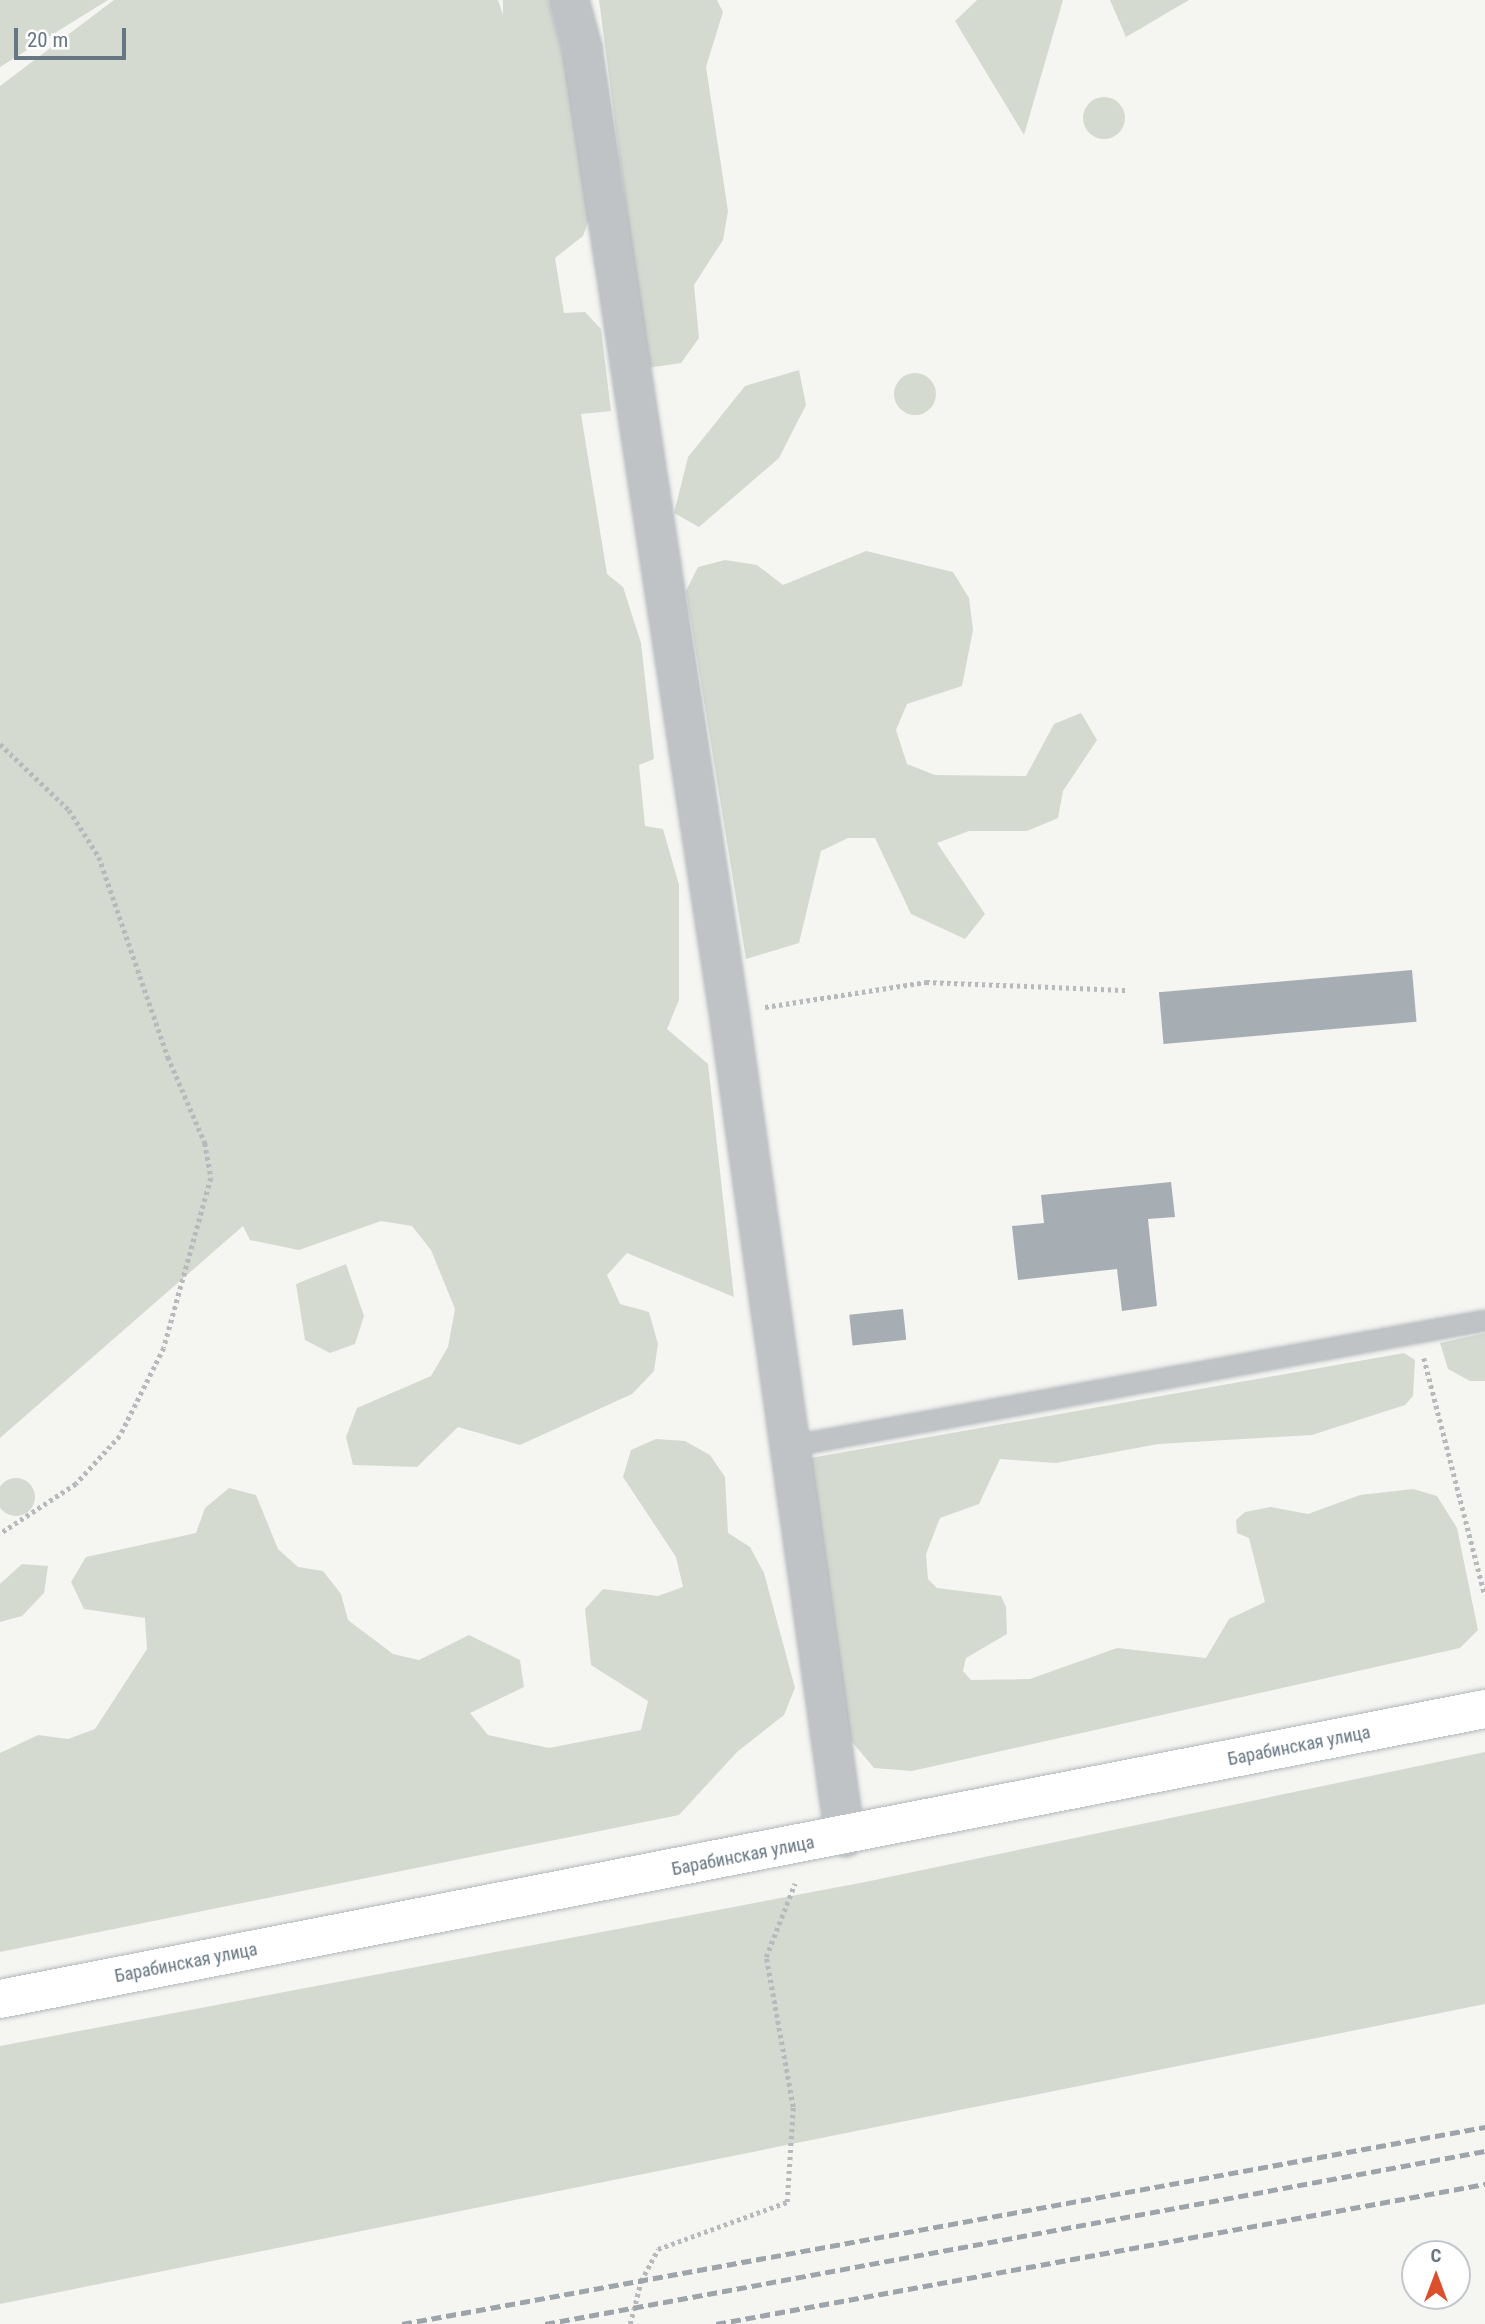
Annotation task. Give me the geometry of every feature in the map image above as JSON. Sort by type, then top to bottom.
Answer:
[{"type":"main road","name":"Барабинская улица","points":[[0,1999],[836,1838],[1485,1709]]},
{"type":"street","points":[[569,0],[582,48],[729,1012],[788,1446],[836,1838]]},
{"type":"lane","points":[[788,1446],[1485,1320]]},
{"type":"path","points":[[0,744],[69,810],[99,857],[168,1058],[205,1143],[211,1178],[164,1348],[120,1436],[76,1483],[0,1534]]},
{"type":"path","points":[[729,1012],[926,982],[1129,990]]},
{"type":"path","points":[[1418,1333],[1485,1595]]},
{"type":"path","points":[[630,2324],[641,2280],[658,2249],[787,2202],[793,2107],[766,1956],[785,1897],[836,1838]]},
{"type":"shaded area","points":[[0,0],[108,0],[0,67]]},
{"type":"shaded area","points":[[114,0],[498,0],[503,15],[503,0],[548,0],[571,83],[590,217],[583,236],[555,258],[564,313],[585,312],[601,329],[611,411],[581,414],[607,574],[623,587],[641,643],[654,759],[639,765],[645,826],[663,829],[679,885],[679,1000],[667,1029],[708,1064],[734,1297],[627,1253],[607,1275],[620,1304],[649,1312],[658,1344],[654,1371],[632,1394],[520,1445],[458,1427],[417,1467],[353,1465],[346,1437],[357,1408],[431,1376],[448,1347],[455,1309],[431,1250],[412,1226],[381,1221],[299,1250],[250,1240],[243,1226],[0,1438],[0,86]]},
{"type":"shaded area","points":[[599,0],[717,0],[723,12],[706,67],[728,211],[723,240],[694,285],[699,338],[681,363],[647,368]]},
{"type":"shaded area","points":[[977,0],[1063,0],[1024,135],[955,21]]},
{"type":"shaded area","points":[[1110,0],[1189,0],[1126,37]]},
{"type":"shaded area","points":[[1104,97],[1119,103],[1125,118],[1119,133],[1104,139],[1089,133],[1083,118],[1089,103]]},
{"type":"shaded area","points":[[799,370],[806,405],[779,458],[699,527],[674,513],[688,457],[745,386]]},
{"type":"shaded area","points":[[915,373],[930,379],[936,394],[930,409],[915,415],[900,409],[894,394],[900,379]]},
{"type":"shaded area","points":[[866,551],[953,572],[969,598],[973,630],[962,686],[907,704],[896,730],[907,764],[935,775],[1026,776],[1054,724],[1081,713],[1097,740],[1063,791],[1058,818],[1027,831],[969,831],[937,843],[985,914],[965,939],[911,914],[875,838],[848,838],[821,851],[799,943],[746,959],[686,591],[698,567],[725,560],[757,565],[783,585]]},
{"type":"shaded area","points":[[346,1264],[364,1316],[355,1344],[330,1353],[305,1340],[296,1284]]},
{"type":"shaded area","points":[[1485,1333],[1485,1381],[1470,1381],[1448,1369],[1440,1343]]},
{"type":"shaded area","points":[[1404,1353],[1415,1360],[1413,1396],[1405,1405],[1312,1435],[1158,1444],[1056,1463],[1000,1459],[979,1504],[940,1518],[926,1554],[928,1579],[937,1588],[1001,1596],[1006,1607],[1007,1634],[966,1658],[963,1671],[971,1680],[1030,1679],[1117,1648],[1206,1658],[1229,1619],[1265,1602],[1249,1538],[1237,1533],[1236,1520],[1245,1512],[1271,1507],[1308,1514],[1360,1495],[1413,1489],[1437,1496],[1457,1528],[1478,1630],[1460,1648],[912,1771],[874,1768],[847,1736],[805,1459]]},
{"type":"shaded area","points":[[656,1439],[685,1441],[710,1455],[725,1477],[728,1533],[750,1547],[764,1573],[795,1688],[784,1715],[737,1752],[679,1815],[0,1952],[0,1753],[38,1735],[68,1739],[95,1729],[147,1649],[145,1618],[84,1609],[71,1582],[86,1557],[196,1533],[205,1508],[229,1488],[256,1495],[278,1549],[298,1567],[323,1571],[341,1594],[348,1620],[393,1654],[419,1660],[469,1635],[520,1660],[524,1687],[470,1713],[488,1735],[549,1748],[641,1730],[648,1701],[591,1665],[585,1609],[603,1589],[658,1596],[683,1587],[676,1557],[623,1477],[631,1450]]},
{"type":"shaded area","points":[[16,1478],[30,1483],[35,1497],[30,1511],[16,1516],[2,1511],[-3,1497],[2,1483]]},
{"type":"shaded area","points":[[22,1564],[48,1566],[44,1593],[22,1616],[0,1622],[0,1584]]},
{"type":"shaded area","points":[[1485,1752],[1485,2004],[0,2304],[0,2046],[865,1882]]},
{"type":"building","points":[[1412,970],[1417,1022],[1163,1044],[1159,992]]},
{"type":"building","points":[[1171,1182],[1175,1217],[1148,1219],[1157,1306],[1122,1311],[1117,1269],[1018,1280],[1012,1226],[1044,1223],[1041,1195]]},
{"type":"building","points":[[903,1309],[906,1340],[853,1345],[849,1315]]},
{"type":"railway","points":[[402,2324],[1485,2127]]},
{"type":"railway","points":[[545,2324],[1485,2151]]},
{"type":"railway","points":[[716,2324],[1485,2184]]}]
